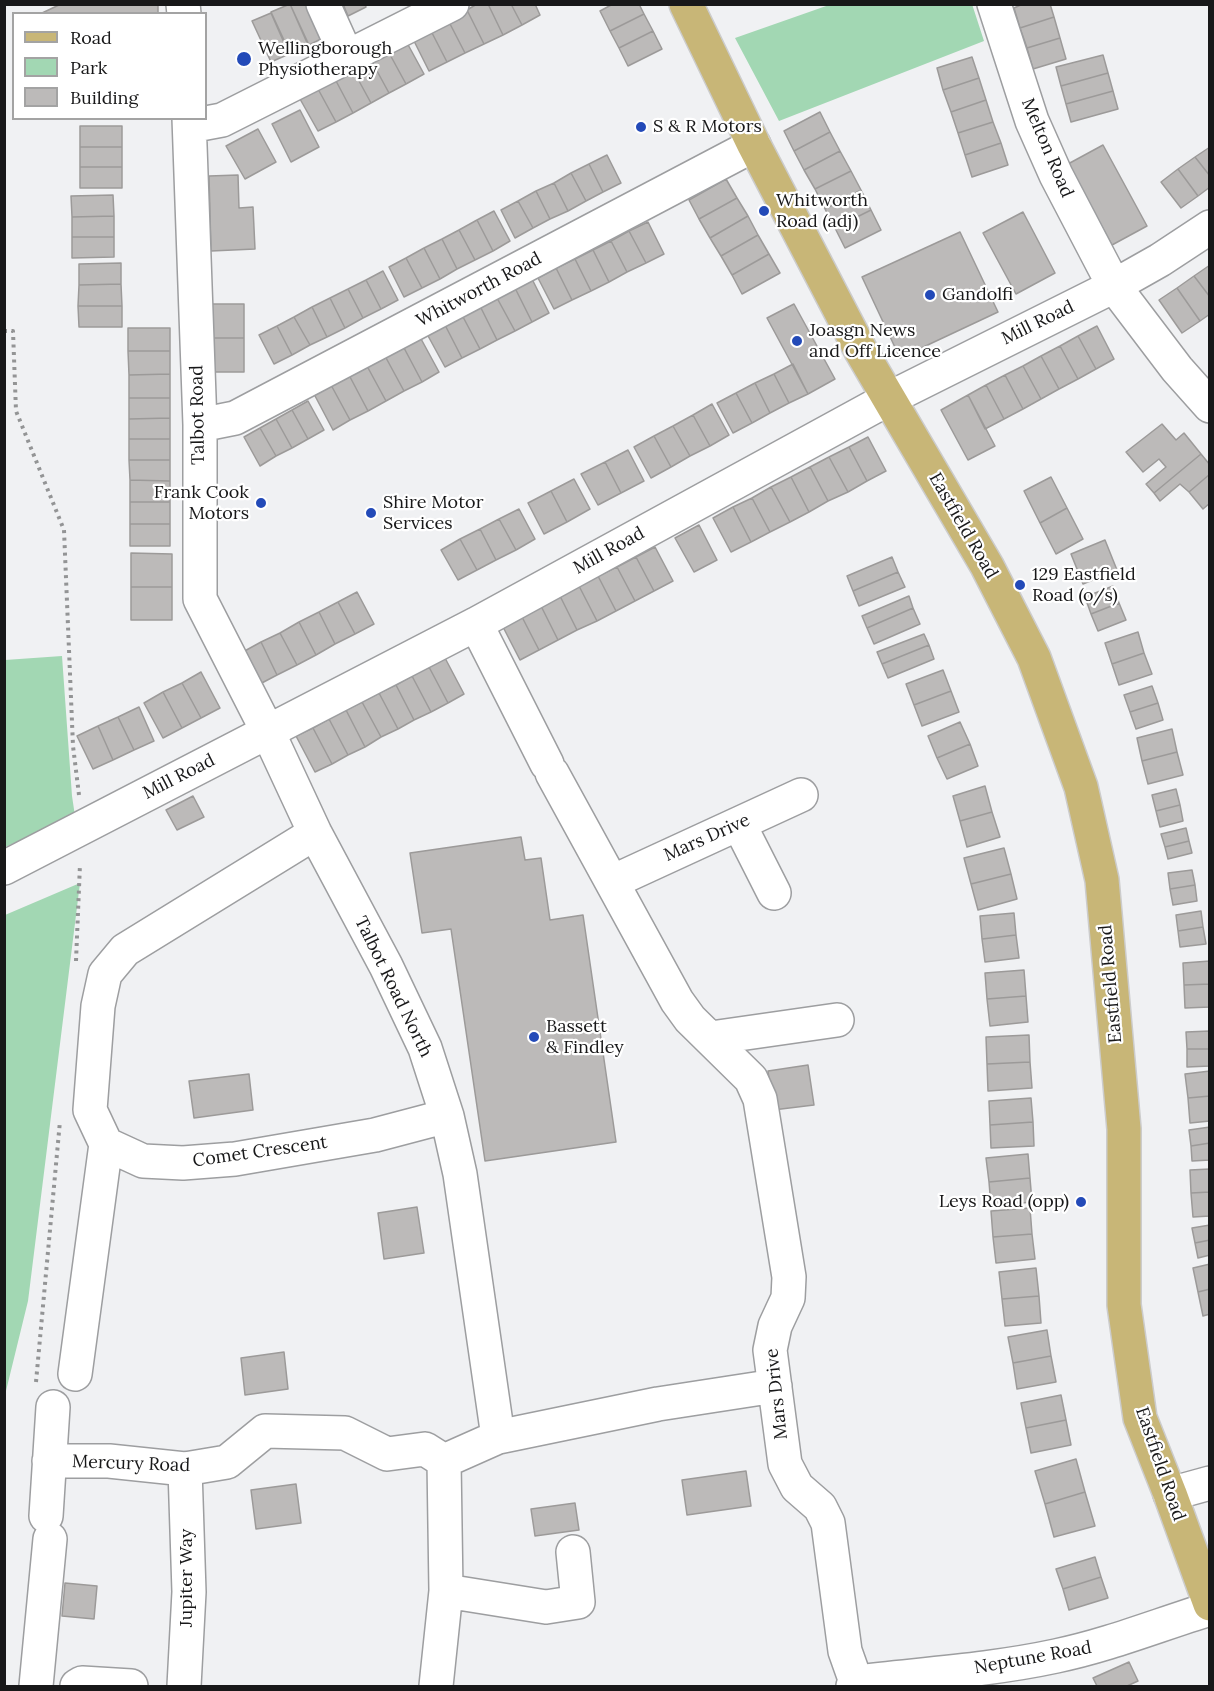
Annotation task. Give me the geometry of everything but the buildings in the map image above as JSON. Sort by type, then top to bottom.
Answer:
[{"type":"main road","name":"Eastfield Road","points":[[686,4],[754,146],[861,351],[987,566],[1034,658],[1081,787],[1102,880],[1124,1129],[1124,1305],[1140,1418],[1209,1604]]},
{"type":"street","points":[[323,4],[347,57]]},
{"type":"street","points":[[189,122],[222,120],[452,4]]},
{"type":"street","name":"Melton Road","points":[[994,4],[1037,132],[1056,175],[1114,286],[1177,369],[1209,406]]},
{"type":"street","name":"Talbot Road","points":[[189,122],[200,425],[200,599],[268,732]]},
{"type":"street","name":"Whitworth Road","points":[[200,425],[235,418],[754,146]]},
{"type":"street","name":"Mill Road","points":[[4,868],[476,624],[888,399],[1114,286],[1160,260],[1209,227]]},
{"type":"street","name":"Mars Drive","points":[[476,624],[550,768],[677,1001],[690,1019],[751,1079],[760,1099],[789,1277],[788,1298],[775,1326],[770,1350],[785,1464],[797,1487],[820,1507],[828,1523],[845,1651],[854,1684]]},
{"type":"street","name":"Talbot Road North","points":[[268,732],[315,833],[386,966],[425,1048],[447,1116],[460,1174],[498,1437]]},
{"type":"street","name":"Mars Drive","points":[[612,882],[801,795]]},
{"type":"street","points":[[739,824],[774,893]]},
{"type":"street","points":[[75,1374],[106,1144],[90,1110],[98,1006],[105,974],[125,950],[315,833]]},
{"type":"street","points":[[711,1038],[837,1020]]},
{"type":"street","name":"Comet Crescent","points":[[106,1144],[143,1161],[183,1163],[235,1159],[375,1135],[447,1116]]},
{"type":"street","points":[[436,1686],[446,1591],[444,1461],[498,1437],[658,1404],[775,1386]]},
{"type":"street","name":"Mercury Road","points":[[36,1686],[48,1527],[49,1461],[44,1400]]},
{"type":"street","name":"Mercury Road","points":[[49,1461],[109,1461],[185,1469],[227,1462],[265,1431],[345,1433],[387,1454],[425,1449],[444,1461]]},
{"type":"street","name":"Jupiter Way","points":[[184,1686],[189,1592],[185,1469]]},
{"type":"street","points":[[1170,1494],[1209,1482]]},
{"type":"street","points":[[446,1591],[546,1607],[578,1602],[573,1552]]},
{"type":"street","name":"Neptune Road","points":[[854,1684],[1055,1657],[1135,1635],[1209,1609]]},
{"type":"street","points":[[77,1686],[82,1683],[130,1686]]},
{"type":"path","points":[[4,331],[13,331],[16,411],[64,530],[73,746],[80,798],[81,829],[75,969]]},
{"type":"path","points":[[44,1400],[61,1116]]},
{"type":"green space","points":[[972,4],[984,41],[779,121],[735,38],[829,5]]},
{"type":"green space","points":[[62,656],[75,816],[5,847],[5,660]]},
{"type":"green space","points":[[80,883],[28,1301],[5,1395],[5,915]]},
{"type":"place","name":"Wellingborough Physiotherapy","points":[[244,59]]},
{"type":"place","name":"S & R Motors","points":[[641,127]]},
{"type":"place","name":"Whitworth Road (adj)","points":[[764,211]]},
{"type":"place","name":"Gandolfi","points":[[930,295]]},
{"type":"place","name":"Joasgn News and Off Licence","points":[[797,341]]},
{"type":"place","name":"Frank Cook Motors","points":[[261,503]]},
{"type":"place","name":"Shire Motor Services","points":[[371,513]]},
{"type":"place","name":"129 Eastfield Road (o/s)","points":[[1020,585]]},
{"type":"place","name":"Bassett & Findley","points":[[534,1037]]},
{"type":"place","name":"Leys Road (opp)","points":[[1081,1202]]}]
